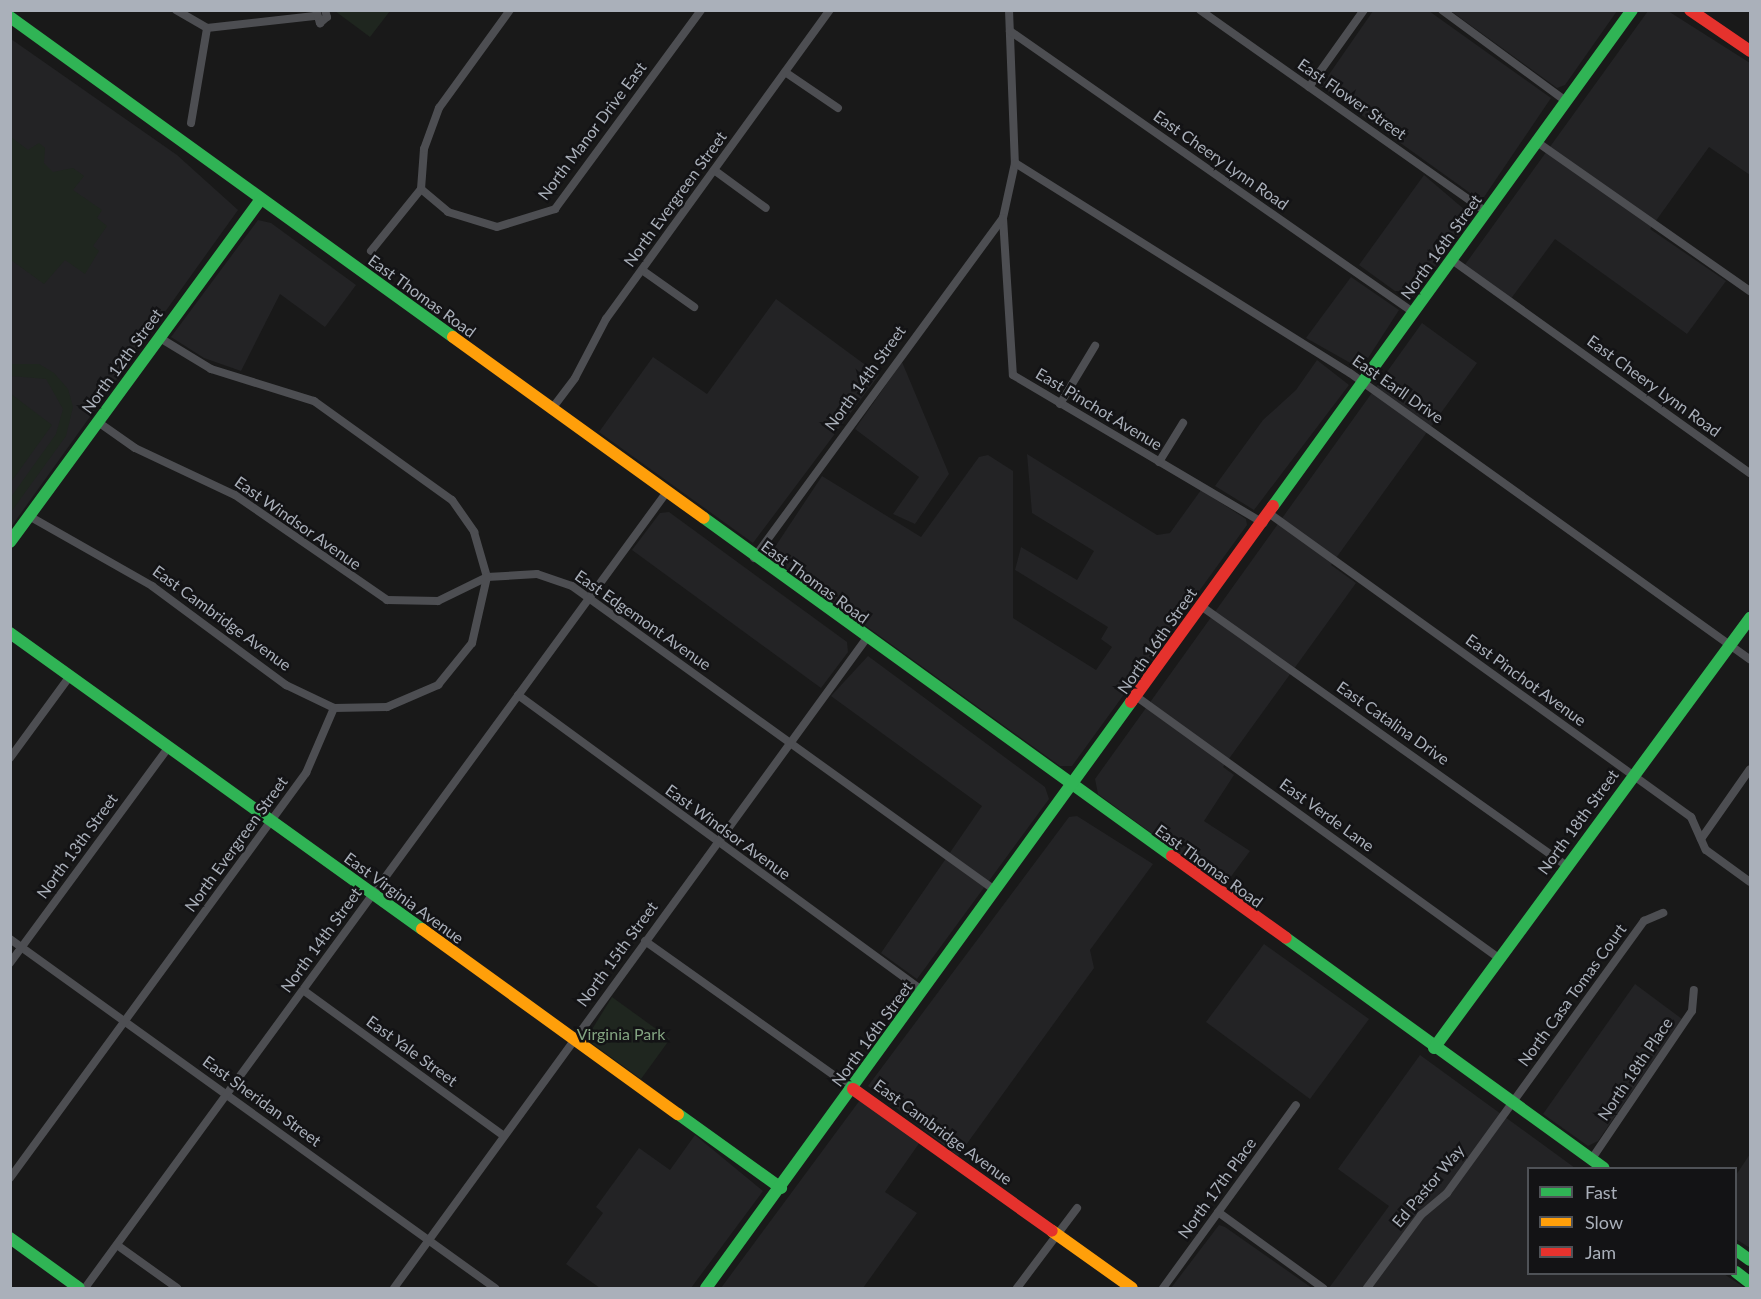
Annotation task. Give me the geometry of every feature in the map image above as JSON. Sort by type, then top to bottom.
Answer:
[{"type":"main road","name":"North 16th Street","points":[[707,1288],[1072,789],[1201,606],[1267,518],[1632,10]]},
{"type":"main road","points":[[1690,10],[1750,51]]},
{"type":"main road","name":"East Thomas Road","points":[[10,17],[1072,789],[1602,1167]]},
{"type":"main road","name":"North 12th Street","points":[[10,542],[261,199]]},
{"type":"main road","name":"North 18th Street","points":[[1434,1048],[1632,775],[1750,618]]},
{"type":"main road","name":"East Virginia Avenue","points":[[10,633],[781,1188]]},
{"type":"main road","name":"East Cambridge Avenue","points":[[853,1089],[1132,1288]]},
{"type":"main road","points":[[10,1238],[79,1288]]},
{"type":"main road","points":[[1737,1251],[1750,1260]]},
{"type":"main road","points":[[1737,1273],[1750,1283]]},
{"type":"street","points":[[176,10],[207,28],[315,13],[323,22],[325,10]]},
{"type":"street","points":[[371,251],[421,189],[424,149],[439,108],[510,10]]},
{"type":"street","name":"North Manor Drive East","points":[[421,189],[448,212],[479,224],[513,225],[550,213],[701,10]]},
{"type":"street","name":"North Evergreen Street","points":[[551,410],[642,270],[830,10]]},
{"type":"street","points":[[1003,218],[1015,163],[1009,10]]},
{"type":"street","name":"East Flower Street","points":[[1200,10],[1486,212]]},
{"type":"street","points":[[1309,87],[1364,10]]},
{"type":"street","points":[[1442,10],[1566,101]]},
{"type":"street","points":[[191,123],[207,28]]},
{"type":"street","name":"East Cheery Lynn Road","points":[[1010,31],[1414,313]]},
{"type":"street","points":[[785,72],[838,108]]},
{"type":"street","points":[[1537,142],[1750,291]]},
{"type":"street","name":"East Earll Drive","points":[[1015,163],[1364,382],[1750,659]]},
{"type":"street","points":[[714,170],[766,208]]},
{"type":"street","name":"East Pinchot Avenue","points":[[1003,218],[1013,375],[1159,462],[1267,518],[1691,817],[1706,850],[1750,882]]},
{"type":"street","name":"North 14th Street","points":[[754,558],[1003,218]]},
{"type":"street","name":"East Cheery Lynn Road","points":[[1452,260],[1750,473]]},
{"type":"street","points":[[642,270],[694,307]]},
{"type":"street","points":[[160,338],[211,369],[303,394],[441,491],[474,532],[487,577],[472,643],[438,685],[387,707],[334,708]]},
{"type":"street","points":[[1060,404],[1095,346]]},
{"type":"street","name":"East Windsor Avenue","points":[[98,422],[142,452],[235,495],[387,600],[438,601],[487,577]]},
{"type":"street","points":[[1159,462],[1183,423]]},
{"type":"street","name":"North 14th Street","points":[[85,1288],[666,493]]},
{"type":"street","name":"East Cambridge Avenue","points":[[29,516],[152,586],[286,685],[334,708]]},
{"type":"street","name":"East Edgemont Avenue","points":[[487,577],[515,573],[554,577],[589,597],[996,891]]},
{"type":"street","name":"East Catalina Drive","points":[[1201,606],[1566,865]]},
{"type":"street","name":"North 15th Street","points":[[394,1288],[866,639]]},
{"type":"street","points":[[10,758],[70,676]]},
{"type":"street","name":"East Windsor Avenue","points":[[518,695],[923,991]]},
{"type":"street","name":"East Verde Lane","points":[[1137,697],[1499,958]]},
{"type":"street","name":"North Evergreen Street","points":[[10,1178],[315,759],[334,708]]},
{"type":"street","name":"North 13th Street","points":[[10,963],[168,748]]},
{"type":"street","points":[[1701,839],[1750,769]]},
{"type":"street","name":"North Casa Tomas Court","points":[[1513,1104],[1644,921],[1663,913]]},
{"type":"street","name":"East Sheridan Street","points":[[10,939],[495,1288]]},
{"type":"street","name":"East Cambridge Avenue","points":[[645,941],[853,1089]]},
{"type":"street","name":"East Yale Street","points":[[303,990],[504,1136]]},
{"type":"street","name":"North 18th Place","points":[[1591,1160],[1692,1011],[1694,990]]},
{"type":"street","name":"Ed Pastor Way","points":[[1367,1288],[1513,1104]]},
{"type":"street","name":"North 17th Place","points":[[1163,1288],[1296,1105]]},
{"type":"street","points":[[1017,1288],[1077,1208]]},
{"type":"street","points":[[1218,1212],[1323,1288]]},
{"type":"street","points":[[117,1245],[177,1288]]},
{"type":"shaded area","points":[[1373,11],[1429,11],[1551,98],[1484,197],[1477,198],[1321,86]]},
{"type":"shaded area","points":[[1451,11],[1617,11],[1565,85],[1557,88]]},
{"type":"shaded area","points":[[1648,11],[1668,11],[1750,63],[1750,175],[1709,147],[1650,229],[1726,281],[1687,334],[1555,239],[1510,300],[1464,266]]},
{"type":"shaded area","points":[[11,39],[177,155],[238,210],[11,527]]},
{"type":"shaded area","points":[[1424,175],[1472,216],[1412,298],[1406,299],[1359,265]]},
{"type":"shaded area","points":[[258,220],[271,223],[356,285],[325,327],[280,294],[241,371],[204,358],[171,337]]},
{"type":"shaded area","points":[[1351,277],[1399,310],[1361,369],[1306,338]]},
{"type":"shaded area","points":[[776,299],[879,375],[753,543],[599,432],[653,357],[707,394]]},
{"type":"shaded area","points":[[1422,323],[1477,363],[1331,565],[1356,583],[1223,767],[1234,775],[1204,821],[1250,851],[1224,886],[1098,794],[1095,779]]},
{"type":"shaded area","points":[[1317,360],[1349,385],[1254,510],[1215,486],[1263,420],[1296,390]]},
{"type":"shaded area","points":[[902,362],[949,474],[915,524],[893,514],[919,477],[855,429]]},
{"type":"shaded area","points":[[1027,454],[1157,535],[1170,533],[1201,490],[1246,519],[1247,525],[1072,766],[1060,766],[769,556],[822,476],[921,537],[979,457],[988,455],[1013,471],[1013,618],[1096,670],[1112,647],[1101,639],[1108,627],[1015,570],[1021,547],[1077,580],[1094,551],[1032,513]]},
{"type":"shaded area","points":[[669,512],[847,642],[848,652],[821,688],[632,550],[660,513]]},
{"type":"shaded area","points":[[868,656],[1045,787],[1049,799],[917,979],[881,953],[982,806],[831,696]]},
{"type":"shaded area","points":[[1077,816],[1153,864],[1090,950],[1094,968],[958,1156],[868,1086],[1069,817]]},
{"type":"shaded area","points":[[1264,944],[1369,1019],[1310,1099],[1206,1022]]},
{"type":"shaded area","points":[[1635,984],[1682,1019],[1598,1141],[1588,1146],[1543,1114]]},
{"type":"shaded area","points":[[1420,1055],[1574,1167],[1527,1167],[1527,1275],[1726,1275],[1745,1288],[1329,1288],[1389,1206],[1338,1169]]},
{"type":"shaded area","points":[[860,1100],[920,1142],[885,1192],[917,1213],[863,1288],[721,1288]]},
{"type":"shaded area","points":[[695,1135],[763,1191],[691,1288],[600,1288],[566,1264],[603,1213],[596,1207],[639,1148],[670,1170]]},
{"type":"shaded area","points":[[1750,1154],[1750,1248],[1737,1240],[1737,1174]]},
{"type":"shaded area","points":[[1219,1225],[1225,1227],[1312,1288],[1171,1288]]},
{"type":"green space","points":[[335,11],[390,11],[370,37]]},
{"type":"green space","points":[[11,137],[28,150],[39,143],[45,148],[44,163],[53,172],[73,168],[84,176],[73,190],[102,210],[97,218],[107,226],[93,246],[99,251],[85,274],[65,260],[44,284],[11,260]]},
{"type":"green space","points":[[11,364],[39,364],[54,373],[68,389],[73,407],[66,436],[11,512],[11,497],[56,434],[63,409],[46,379],[11,376]]},
{"type":"green space","points":[[11,394],[52,425],[11,482]]},
{"type":"green space","name":"Virginia Park","points":[[612,997],[670,1039],[641,1079],[586,1039]]},
{"type":"traffic: fast","points":[[1273,506],[1632,10]]},
{"type":"traffic: fast","points":[[10,17],[453,337]]},
{"type":"traffic: fast","points":[[10,542],[261,199]]},
{"type":"traffic: fast","points":[[704,518],[1172,856]]},
{"type":"traffic: fast","points":[[1434,1048],[1750,618]]},
{"type":"traffic: fast","points":[[10,633],[422,929]]},
{"type":"traffic: fast","points":[[706,1288],[1131,702]]},
{"type":"traffic: fast","points":[[1286,938],[1603,1167]]},
{"type":"traffic: fast","points":[[678,1114],[781,1188]]},
{"type":"traffic: fast","points":[[10,1238],[79,1288]]},
{"type":"traffic: fast","points":[[1737,1251],[1750,1260]]},
{"type":"traffic: fast","points":[[1737,1273],[1750,1283]]},
{"type":"traffic: slow","points":[[453,337],[704,518]]},
{"type":"traffic: slow","points":[[422,929],[678,1114]]},
{"type":"traffic: slow","points":[[1052,1231],[1132,1288]]},
{"type":"traffic: jam","points":[[1690,10],[1750,51]]},
{"type":"traffic: jam","points":[[1131,702],[1273,506]]},
{"type":"traffic: jam","points":[[1172,856],[1286,938]]},
{"type":"traffic: jam","points":[[853,1089],[1052,1231]]}]
